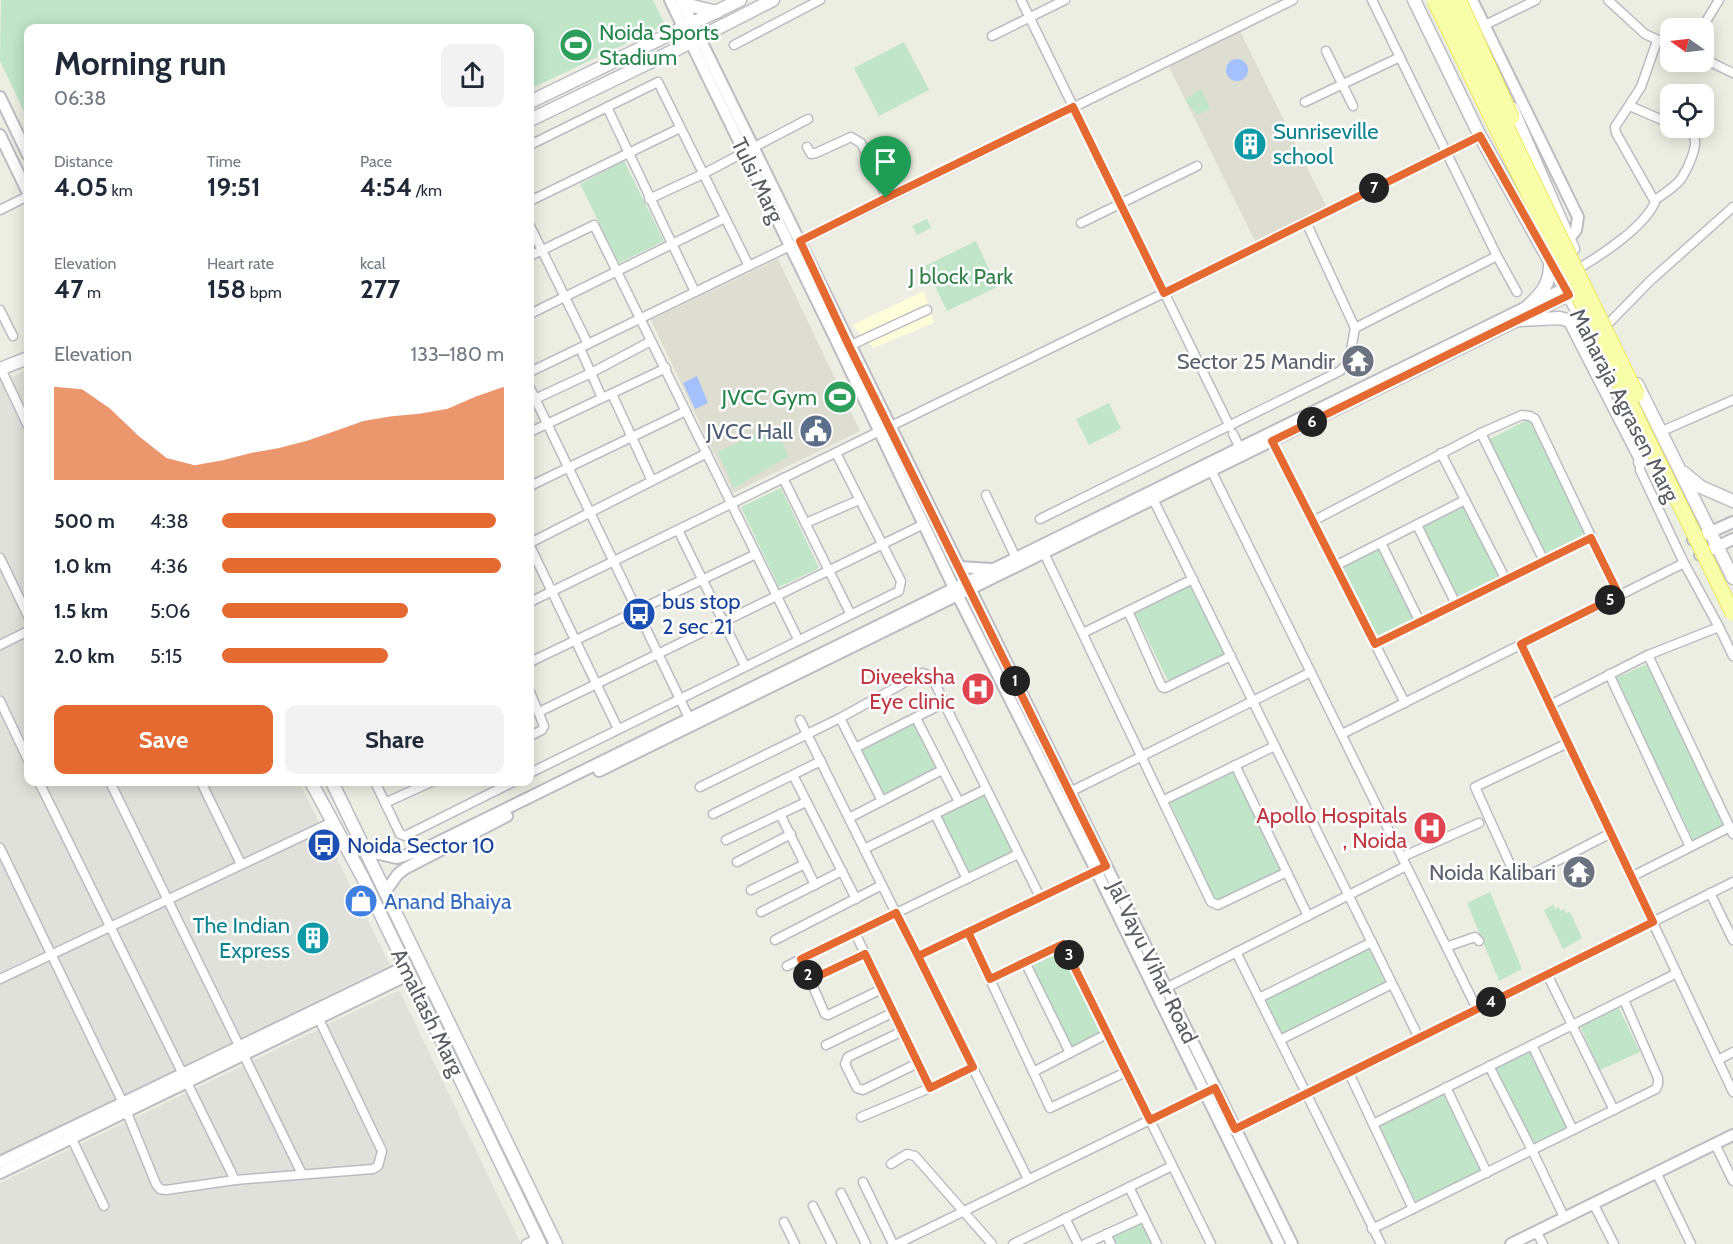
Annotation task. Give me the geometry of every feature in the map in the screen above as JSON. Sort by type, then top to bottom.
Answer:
[{"type":"main road","points":[[682,0],[692,6],[717,12]]},
{"type":"main road","points":[[534,100],[740,0]]},
{"type":"main road","points":[[534,118],[773,0]]},
{"type":"main road","name":"Maharaja Agrasen Marg","points":[[1414,0],[1480,136],[1550,258],[1594,341],[1733,621]]},
{"type":"main road","points":[[1424,0],[1502,161],[1528,194]]},
{"type":"main road","points":[[1434,0],[1733,614]]},
{"type":"main road","points":[[1445,0],[1733,595]]},
{"type":"main road","points":[[1459,0],[1511,112],[1521,154]]},
{"type":"main road","name":"Maharaja Agrasen Marg","points":[[1465,0],[1482,27],[1581,267],[1733,578]]},
{"type":"main road","points":[[1526,308],[1544,288],[1551,275],[1550,258]]},
{"type":"main road","points":[[1519,320],[1560,318],[1568,320],[1574,322],[1594,341]]},
{"type":"main road","points":[[2,368],[24,354]]},
{"type":"main road","points":[[2,368],[24,360]]},
{"type":"main road","points":[[1640,462],[1651,453]]},
{"type":"main road","points":[[1679,468],[1701,487],[1733,501]]},
{"type":"main road","name":"Amaltash Marg","points":[[313,786],[363,878],[408,970],[534,1242]]},
{"type":"main road","name":"Amaltash Marg","points":[[334,786],[556,1244]]},
{"type":"street","name":"Tulsi Marg","points":[[670,0],[688,26],[884,429],[968,586]]},
{"type":"street","name":"Tulsi Marg","points":[[682,0],[688,26]]},
{"type":"street","points":[[734,45],[820,0]]},
{"type":"street","points":[[1021,0],[1242,452]]},
{"type":"street","points":[[992,36],[1065,0]]},
{"type":"street","points":[[534,370],[1293,0]]},
{"type":"street","points":[[1372,0],[1497,256],[1517,292]]},
{"type":"street","points":[[1472,0],[1482,27]]},
{"type":"street","points":[[1438,49],[1536,0]]},
{"type":"street","points":[[1608,0],[1639,29],[1660,42]]},
{"type":"street","points":[[1708,18],[1719,0]]},
{"type":"street","points":[[1581,267],[1609,249],[1654,206],[1655,200],[1616,133],[1615,127],[1641,87],[1657,41]]},
{"type":"street","points":[[1326,51],[1353,106]]},
{"type":"street","points":[[1305,102],[1400,57]]},
{"type":"street","points":[[1714,64],[1733,73]]},
{"type":"street","points":[[534,143],[658,82],[749,266]]},
{"type":"street","points":[[0,97],[24,147]]},
{"type":"street","points":[[1630,106],[1660,119]]},
{"type":"street","points":[[607,107],[695,292]]},
{"type":"street","points":[[649,199],[703,174],[808,119]]},
{"type":"street","points":[[534,199],[680,128]]},
{"type":"street","points":[[0,135],[24,186]]},
{"type":"street","points":[[534,600],[1164,293],[1480,136]]},
{"type":"street","points":[[807,147],[811,154],[851,137],[861,143],[886,198]]},
{"type":"street","points":[[1655,200],[1681,178],[1693,151],[1695,138]]},
{"type":"street","points":[[1081,224],[1197,166]]},
{"type":"street","points":[[0,210],[24,197]]},
{"type":"street","points":[[1608,324],[1650,281],[1733,207]]},
{"type":"street","points":[[534,312],[725,218]]},
{"type":"street","points":[[1040,519],[1230,429],[1340,371],[1350,356],[1355,328],[1306,222]]},
{"type":"street","points":[[534,254],[594,225],[798,639]]},
{"type":"street","points":[[534,234],[565,297],[602,398]]},
{"type":"street","name":"Tulsi Marg","points":[[795,243],[849,346],[924,524],[956,592]]},
{"type":"street","points":[[1355,328],[1497,256]]},
{"type":"street","points":[[968,586],[993,569],[1242,452],[1526,308],[1567,292]]},
{"type":"street","points":[[1242,452],[1272,441],[1519,320],[1567,292]]},
{"type":"street","points":[[0,310],[13,336]]},
{"type":"street","points":[[849,346],[927,310]]},
{"type":"street","points":[[1568,320],[1640,462],[1640,470],[1684,563],[1733,656]]},
{"type":"street","points":[[651,341],[535,399],[691,722]]},
{"type":"street","points":[[2,368],[24,417]]},
{"type":"street","points":[[534,430],[666,368]]},
{"type":"street","points":[[612,394],[652,481]]},
{"type":"street","points":[[1660,432],[1733,400]]},
{"type":"street","points":[[534,484],[686,411]]},
{"type":"street","points":[[1313,521],[1481,434],[1522,415],[1530,416],[1535,419],[1619,595]]},
{"type":"street","points":[[1481,434],[1544,561]]},
{"type":"street","points":[[1272,441],[1405,703]]},
{"type":"street","points":[[534,543],[707,453]]},
{"type":"street","points":[[534,771],[850,613],[899,591],[902,581],[836,453]]},
{"type":"street","points":[[1442,453],[1506,580]]},
{"type":"street","points":[[397,858],[467,832],[968,586],[1044,553],[1154,499],[1210,467]]},
{"type":"street","points":[[1210,467],[1477,1009]]},
{"type":"street","points":[[783,478],[850,613]]},
{"type":"street","points":[[986,495],[1016,558]]},
{"type":"street","points":[[1154,499],[1419,1038]]},
{"type":"street","points":[[806,523],[859,500]]},
{"type":"street","points":[[1335,566],[1466,500]]},
{"type":"street","points":[[1693,540],[1733,522]]},
{"type":"street","points":[[539,712],[924,524]]},
{"type":"street","points":[[1417,525],[1456,604]]},
{"type":"street","points":[[678,530],[745,666]]},
{"type":"street","points":[[1375,644],[1591,538]]},
{"type":"street","points":[[1700,555],[1733,539]]},
{"type":"street","points":[[1381,543],[1420,622]]},
{"type":"street","points":[[1044,553],[1211,902],[1218,904],[1287,872]]},
{"type":"street","points":[[534,554],[618,729]]},
{"type":"street","points":[[534,660],[756,554]]},
{"type":"street","points":[[0,558],[24,608]]},
{"type":"street","points":[[1342,734],[1684,563]]},
{"type":"street","points":[[959,567],[993,569]]},
{"type":"street","points":[[1083,633],[1193,579]]},
{"type":"street","name":"Jal Vayu Vihar Road","points":[[968,586],[1070,792],[1101,868],[1210,1091],[1235,1129],[1292,1244]]},
{"type":"street","name":"Jal Vayu Vihar Road","points":[[956,592],[1166,988],[1279,1244]]},
{"type":"street","points":[[1128,611],[1162,687],[1165,688],[1231,656]]},
{"type":"street","points":[[1550,705],[1648,655],[1719,627]]},
{"type":"street","points":[[0,645],[24,633]]},
{"type":"street","points":[[1521,644],[1733,1092]]},
{"type":"street","points":[[1631,876],[1731,830],[1648,655]]},
{"type":"street","points":[[1070,792],[1311,672]]},
{"type":"street","points":[[700,787],[840,718],[922,673],[927,673],[1040,897]]},
{"type":"street","points":[[1609,674],[1690,847]]},
{"type":"street","points":[[0,701],[24,752]]},
{"type":"street","points":[[534,701],[544,726],[542,730],[534,734]]},
{"type":"street","points":[[855,748],[944,703]]},
{"type":"street","points":[[840,718],[882,801]]},
{"type":"street","points":[[916,718],[959,802]]},
{"type":"street","points":[[800,720],[1028,1179]]},
{"type":"street","points":[[1568,743],[1475,787],[1514,873],[1521,877],[1530,875],[1611,833]]},
{"type":"street","points":[[1164,800],[1275,746]]},
{"type":"street","points":[[713,814],[821,761]]},
{"type":"street","points":[[1236,765],[1308,916]]},
{"type":"street","points":[[849,818],[942,770]]},
{"type":"street","points":[[793,775],[856,899]]},
{"type":"street","points":[[41,786],[235,1180]]},
{"type":"street","points":[[112,786],[302,1174]]},
{"type":"street","points":[[203,786],[241,864]]},
{"type":"street","points":[[377,786],[400,834],[405,836],[505,786]]},
{"type":"street","points":[[385,803],[422,786]]},
{"type":"street","points":[[864,849],[987,789]]},
{"type":"street","points":[[726,840],[806,802]]},
{"type":"street","points":[[780,814],[815,885]]},
{"type":"street","points":[[935,814],[967,879]]},
{"type":"street","points":[[0,979],[332,822]]},
{"type":"street","points":[[1402,857],[1479,823]]},
{"type":"street","points":[[385,892],[402,871],[467,832]]},
{"type":"street","points":[[736,862],[790,834]]},
{"type":"street","points":[[0,848],[125,1107],[160,1189],[235,1180],[373,1169],[378,1166],[381,1151],[317,1014]]},
{"type":"street","points":[[366,851],[397,858],[403,862],[402,871]]},
{"type":"street","points":[[787,966],[1018,854]]},
{"type":"street","points":[[751,891],[805,864]]},
{"type":"street","points":[[1166,988],[1406,866]]},
{"type":"street","points":[[918,956],[1101,868]]},
{"type":"street","points":[[761,912],[842,872]]},
{"type":"street","points":[[1235,1129],[1733,882]]},
{"type":"street","points":[[775,940],[882,885]]},
{"type":"street","points":[[1710,894],[1733,940]]},
{"type":"street","points":[[968,932],[1050,1108],[1126,1072]]},
{"type":"street","points":[[855,933],[930,1088]]},
{"type":"street","points":[[1446,947],[1475,937],[1479,941]]},
{"type":"street","points":[[1259,998],[1372,942]]},
{"type":"street","points":[[990,979],[1063,944],[1211,1244]]},
{"type":"street","points":[[1236,952],[1381,1244]]},
{"type":"street","points":[[810,980],[865,954]]},
{"type":"street","points":[[801,959],[825,1014],[828,1015],[882,989]]},
{"type":"street","points":[[1025,962],[1070,1053]]},
{"type":"street","points":[[2,1164],[69,1134],[408,970]]},
{"type":"street","points":[[1373,1124],[1677,973]]},
{"type":"street","points":[[1546,974],[1614,1110]]},
{"type":"street","points":[[1280,1040],[1392,984]]},
{"type":"street","points":[[1372,1229],[1656,1089],[1658,1078],[1623,1000]]},
{"type":"street","points":[[826,1045],[894,1012]]},
{"type":"street","points":[[903,1031],[848,1057],[845,1064],[857,1088],[863,1090],[918,1063]]},
{"type":"street","points":[[1033,1072],[1107,1034]]},
{"type":"street","points":[[1532,1045],[1573,1130]]},
{"type":"street","points":[[1718,1060],[1733,1052]]},
{"type":"street","points":[[1489,1066],[1533,1150],[1564,1217]]},
{"type":"street","points":[[861,1117],[973,1067]]},
{"type":"street","points":[[1349,1072],[1413,1209]]},
{"type":"street","points":[[1446,1087],[1487,1173]]},
{"type":"street","points":[[863,1182],[895,1244],[1210,1091]]},
{"type":"street","points":[[69,1134],[104,1206]]},
{"type":"street","points":[[1511,1244],[1733,1135]]},
{"type":"street","points":[[1715,1144],[1733,1181]]},
{"type":"street","points":[[891,1164],[907,1154],[915,1156],[992,1244]]},
{"type":"street","points":[[1013,1244],[1172,1166]]},
{"type":"street","points":[[1656,1172],[1691,1244]]},
{"type":"street","points":[[1129,1187],[1157,1244]]},
{"type":"street","points":[[841,1193],[866,1244]]},
{"type":"street","points":[[1593,1203],[1614,1244]]},
{"type":"street","points":[[813,1206],[832,1244]]},
{"type":"street","points":[[1085,1244],[1143,1217]]},
{"type":"street","points":[[1065,1218],[1078,1244]]},
{"type":"street","points":[[784,1222],[795,1244]]},
{"type":"street","points":[[1536,1231],[1543,1244]]},
{"type":"street","points":[[1106,1234],[1111,1244]]},
{"type":"shaded area","points":[[1240,31],[1327,208],[1256,243],[1169,67]]},
{"type":"shaded area","points":[[778,259],[860,431],[733,493],[651,320]]},
{"type":"shaded area","points":[[924,291],[934,323],[873,348],[852,325]]},
{"type":"shaded area","points":[[24,371],[24,786],[301,786],[390,965],[0,1155],[0,383]]},
{"type":"shaded area","points":[[399,990],[521,1244],[0,1244],[0,1183]]},
{"type":"green space","name":"Noida Sports Stadium","points":[[1,0],[653,0],[665,25],[534,87],[534,24],[24,24],[24,112],[0,61]]},
{"type":"green space","points":[[904,42],[929,90],[879,116],[854,68]]},
{"type":"green space","points":[[1201,89],[1210,109],[1197,115],[1185,100]]},
{"type":"green space","points":[[624,161],[664,241],[619,263],[580,184]]},
{"type":"green space","points":[[927,219],[931,228],[917,235],[912,226]]},
{"type":"green space","name":"J block Park","points":[[976,241],[997,287],[947,311],[925,266]]},
{"type":"green space","points":[[1109,403],[1121,429],[1089,445],[1076,419]]},
{"type":"green space","points":[[1529,419],[1586,534],[1545,555],[1488,440]]},
{"type":"green space","points":[[766,429],[777,433],[789,456],[734,488],[718,452]]},
{"type":"green space","points":[[781,488],[819,568],[779,587],[741,507]]},
{"type":"green space","points":[[1464,505],[1500,579],[1458,599],[1422,526]]},
{"type":"green space","points":[[1380,549],[1415,620],[1377,639],[1342,568]]},
{"type":"green space","points":[[1192,585],[1226,655],[1169,683],[1135,613]]},
{"type":"green space","points":[[1647,664],[1724,825],[1693,840],[1616,678]]},
{"type":"green space","points":[[915,722],[938,768],[883,796],[860,750]]},
{"type":"green space","points":[[1234,772],[1280,870],[1216,901],[1170,803]]},
{"type":"green space","points":[[984,793],[1013,851],[968,873],[940,816]]},
{"type":"green space","points":[[1490,892],[1522,969],[1499,981],[1467,903]]},
{"type":"green space","points":[[1553,905],[1555,909],[1559,907],[1560,911],[1564,909],[1566,913],[1570,912],[1582,938],[1563,949],[1544,910]]},
{"type":"green space","points":[[1062,948],[1103,1033],[1071,1048],[1030,964]]},
{"type":"green space","points":[[1369,948],[1386,983],[1283,1035],[1266,1000]]},
{"type":"green space","points":[[1619,1008],[1640,1052],[1600,1070],[1580,1026]]},
{"type":"green space","points":[[1530,1050],[1568,1128],[1533,1146],[1495,1068]]},
{"type":"green space","points":[[1447,1092],[1484,1169],[1416,1202],[1379,1125]]},
{"type":"green space","points":[[1142,1223],[1153,1244],[1116,1244],[1113,1237]]},
{"type":"water","points":[[1233,59],[1241,59],[1248,66],[1248,74],[1241,81],[1233,81],[1226,74],[1226,66]]},
{"type":"water","points":[[697,376],[708,403],[695,409],[683,383]]},
{"type":"place","name":"Noida Sports Stadium","points":[[576,45]]},
{"type":"place","name":"Sunriseville school","points":[[1250,144]]},
{"type":"place","name":"Sector 25 Mandir","points":[[1358,361]]},
{"type":"place","name":"JVCC Gym","points":[[840,397]]},
{"type":"place","name":"JVCC Hall","points":[[816,431]]},
{"type":"place","name":"bus stop 2 sec 21","points":[[639,614]]},
{"type":"place","name":"Diveeksha Eye clinic","points":[[978,689]]},
{"type":"place","name":"Apollo Hospitals , Noida","points":[[1430,828]]},
{"type":"place","name":"Noida Sector 10","points":[[324,845]]},
{"type":"place","name":"Noida Kalibari","points":[[1579,872]]},
{"type":"place","name":"Anand Bhaiya","points":[[361,901]]},
{"type":"place","name":"The Indian Express","points":[[313,938]]},
{"type":"route","points":[[886,198],[800,241],[849,346],[1106,866],[918,956],[896,913],[801,959],[810,980],[865,954],[930,1088],[973,1067],[918,956],[968,932],[990,979],[1063,944],[1150,1120],[1215,1088],[1235,1129],[1653,922],[1521,644],[1619,595],[1591,538],[1375,644],[1272,441],[1569,295],[1480,136],[1164,293],[1073,107],[886,198]]}]
